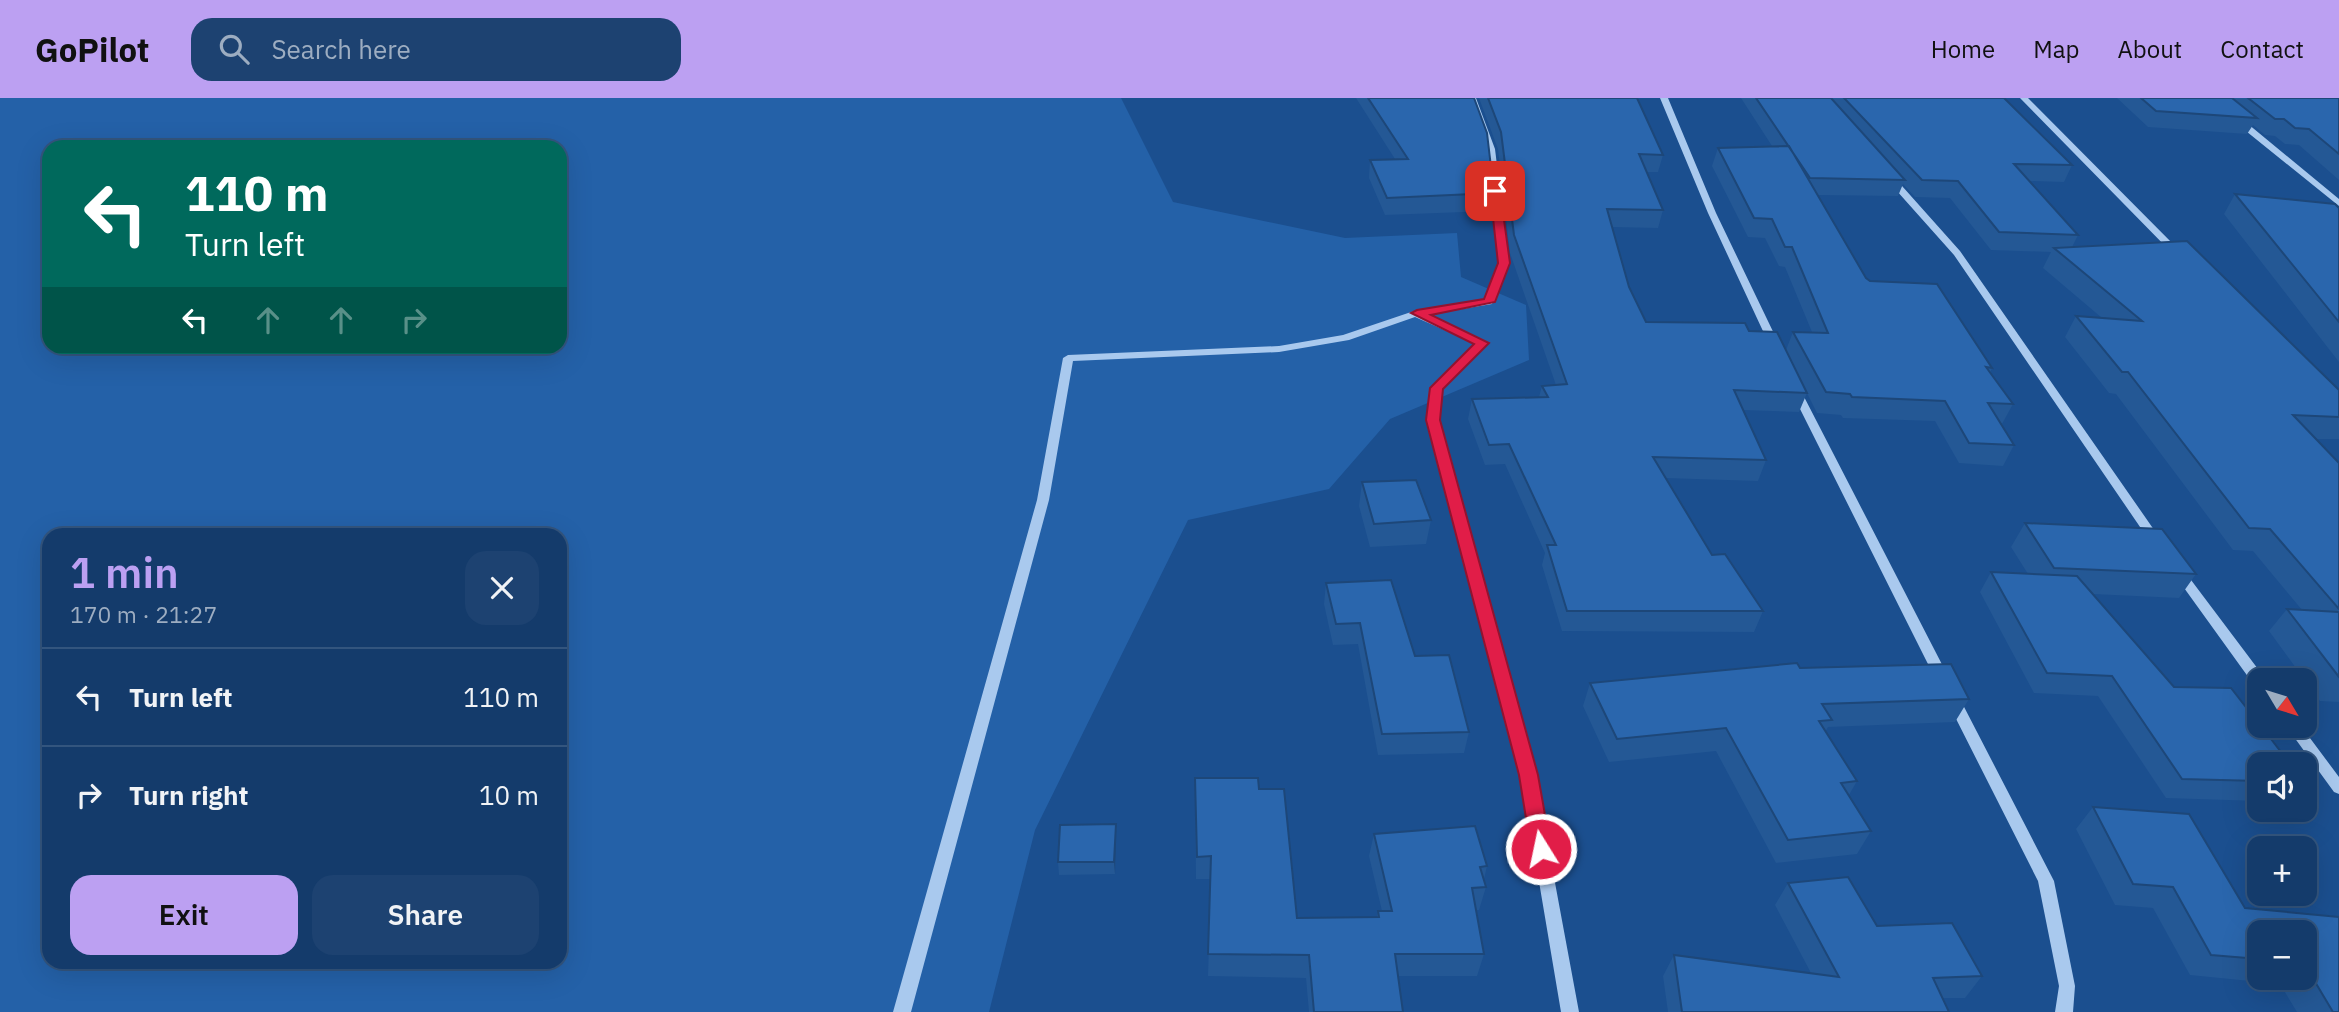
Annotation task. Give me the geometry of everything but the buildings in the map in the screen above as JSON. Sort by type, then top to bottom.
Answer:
[{"type":"street","points":[[902,1012],[1043,500],[1068,358],[1279,349],[1345,338],[1417,313],[1489,302],[1504,263],[1491,149],[1472,98]]},
{"type":"street","points":[[1664,98],[1712,213],[1784,365],[2046,881],[2067,986],[2064,1012]]},
{"type":"street","points":[[2024,98],[2187,262]]},
{"type":"street","points":[[2233,116],[2339,203]]},
{"type":"street","points":[[1883,170],[1957,253],[2162,549]]},
{"type":"street","points":[[1417,313],[1482,343],[1437,388],[1433,420],[1528,775],[1570,1012]]},
{"type":"street","points":[[2170,560],[2249,668]]},
{"type":"street","points":[[2302,738],[2339,788]]},
{"type":"shaded area","points":[[0,98],[1121,98],[1173,202],[1345,238],[1457,233],[1461,277],[1526,305],[1529,360],[1390,419],[1329,489],[1188,520],[1035,830],[989,1012],[0,1012]]},
{"type":"route","points":[[1495,191],[1504,263],[1489,302],[1417,313],[1482,343],[1437,388],[1433,420],[1528,775],[1541,849]]}]
